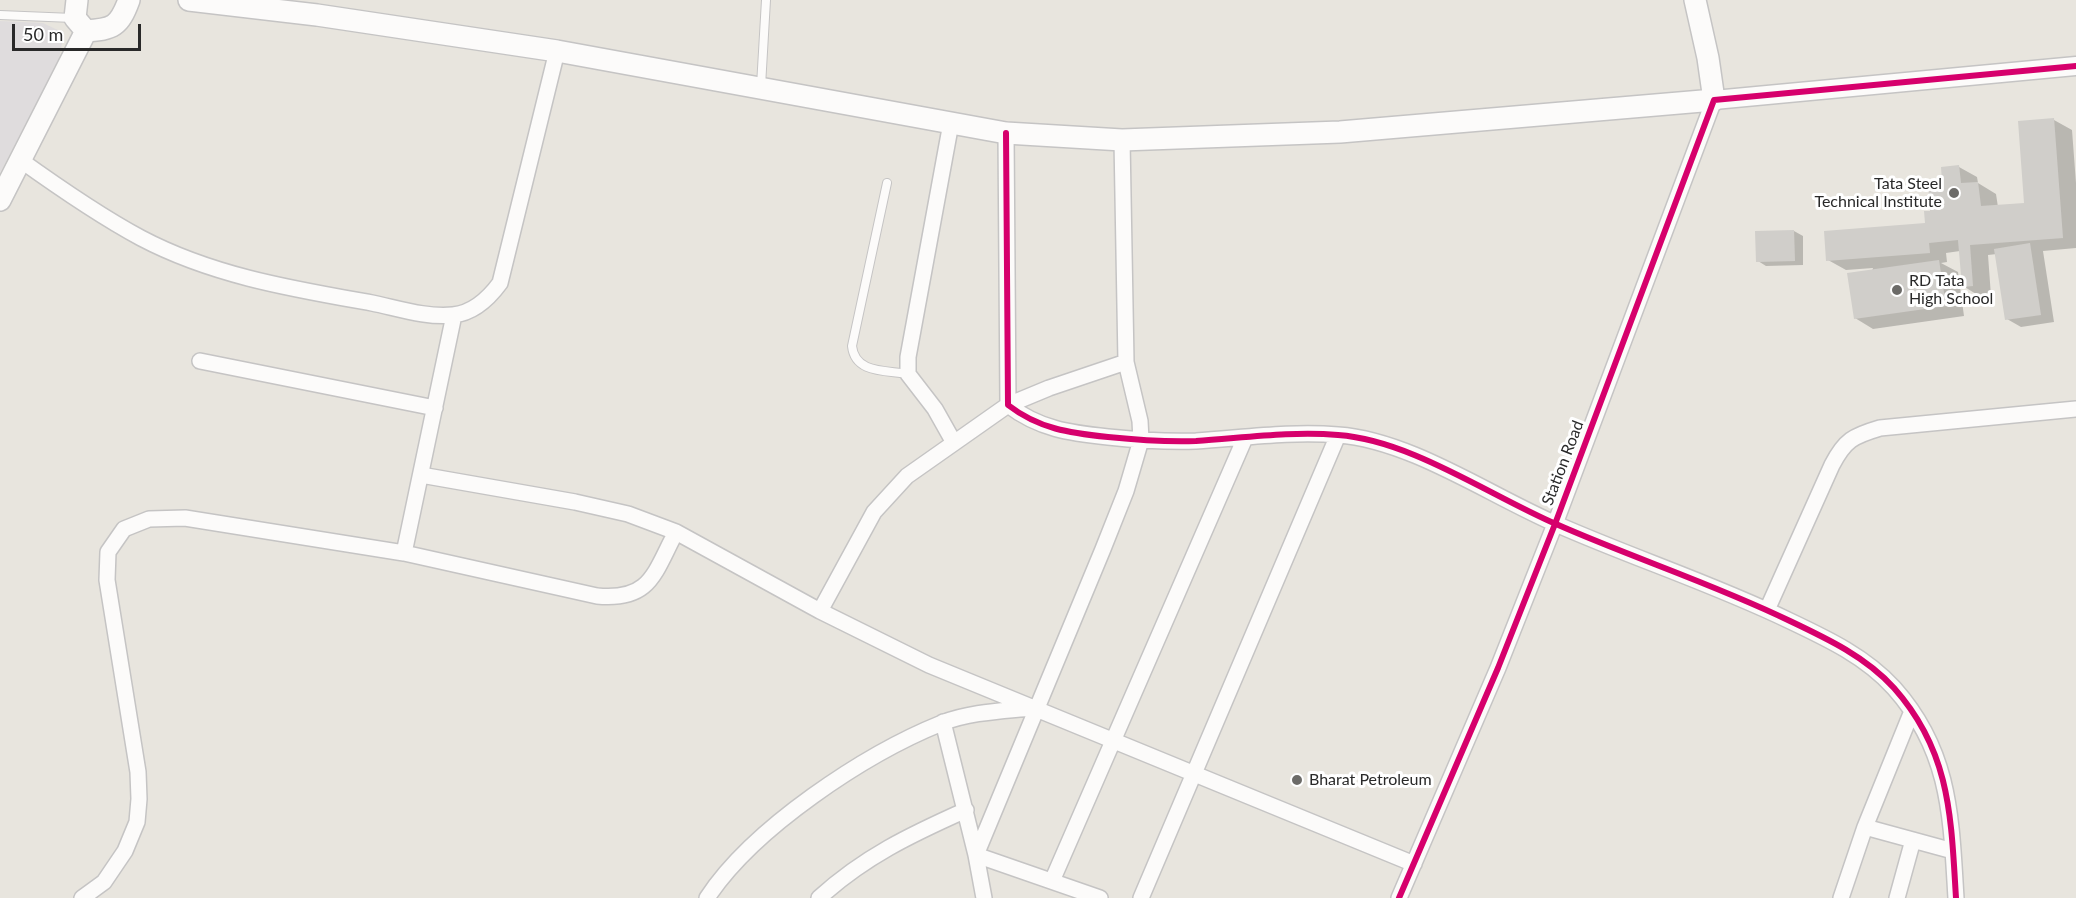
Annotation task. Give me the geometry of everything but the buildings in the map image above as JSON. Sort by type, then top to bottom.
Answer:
[{"type":"main road","points":[[0,200],[79,17],[110,30],[118,22],[129,0]]},
{"type":"main road","points":[[189,0],[317,15],[557,51],[760,90],[1006,133],[1122,140],[1340,132],[1714,100],[1708,58],[1695,0]]},
{"type":"street","points":[[19,159],[83,204],[142,239],[206,267],[281,286],[421,312],[454,315],[473,308],[490,297],[500,282],[508,261],[557,51]]},
{"type":"street","points":[[1714,100],[2076,66]]},
{"type":"street","name":"Station Road","points":[[1399,898],[1498,668],[1555,524],[1714,100]]},
{"type":"street","points":[[951,123],[908,357],[909,374],[935,409],[953,441]]},
{"type":"street","points":[[1006,133],[1008,405]]},
{"type":"street","points":[[976,855],[1035,707],[1114,520],[1141,440],[1140,420],[1126,362],[1122,140]]},
{"type":"street","points":[[404,553],[454,315]]},
{"type":"street","points":[[200,361],[435,408]]},
{"type":"street","points":[[820,611],[874,512],[907,476],[953,441],[1008,405],[1048,388],[1126,362]]},
{"type":"street","points":[[1008,405],[1025,418],[1051,429],[1141,440],[1338,435],[1367,440],[1418,458],[1555,524],[1767,610],[1830,640],[1867,663],[1894,688],[1912,711],[1942,768],[1950,807],[1956,898]]},
{"type":"street","points":[[1767,610],[1832,465],[1841,449],[1854,435],[1880,428],[2076,409]]},
{"type":"street","points":[[1141,898],[1338,435]]},
{"type":"street","points":[[1052,881],[1245,438]]},
{"type":"street","points":[[421,475],[628,514],[675,532],[820,611],[929,665],[1035,707],[1113,743],[1414,864]]},
{"type":"street","points":[[82,898],[104,882],[125,851],[137,822],[138,771],[107,580],[108,552],[124,529],[149,519],[184,518],[404,553],[597,596],[619,598],[635,593],[650,582],[675,532]]},
{"type":"street","points":[[707,898],[757,840],[829,786],[885,752],[943,723],[982,713],[1035,707]]},
{"type":"street","points":[[1841,898],[1865,827],[1912,711]]},
{"type":"street","points":[[943,723],[966,810],[983,898]]},
{"type":"street","points":[[819,898],[846,873],[899,840],[966,810]]},
{"type":"street","points":[[1865,827],[1953,851]]},
{"type":"street","points":[[1898,898],[1913,840]]},
{"type":"street","points":[[976,855],[1100,898]]},
{"type":"lane","points":[[760,90],[766,0]]},
{"type":"lane","points":[[0,15],[79,17]]},
{"type":"lane","points":[[887,183],[852,346],[853,357],[858,364],[867,367],[909,374]]},
{"type":"shaded area","points":[[0,21],[43,23],[64,33],[58,64],[0,173]]},
{"type":"cycle path","points":[[1399,898],[1498,668],[1555,524],[1714,100],[2076,66]]},
{"type":"cycle path","points":[[1006,133],[1008,405],[1043,425],[1081,434],[1119,438],[1196,441],[1303,434],[1338,435],[1365,439],[1393,447],[1449,470],[1556,524],[1732,595],[1818,635],[1859,658],[1883,677],[1913,712],[1927,737],[1945,787],[1956,898]]},
{"type":"place","name":"Tata Steel Technical Institute","points":[[1954,193]]},
{"type":"place","name":"RD Tata High School","points":[[1897,290]]},
{"type":"place","name":"Bharat Petroleum","points":[[1297,780]]}]
